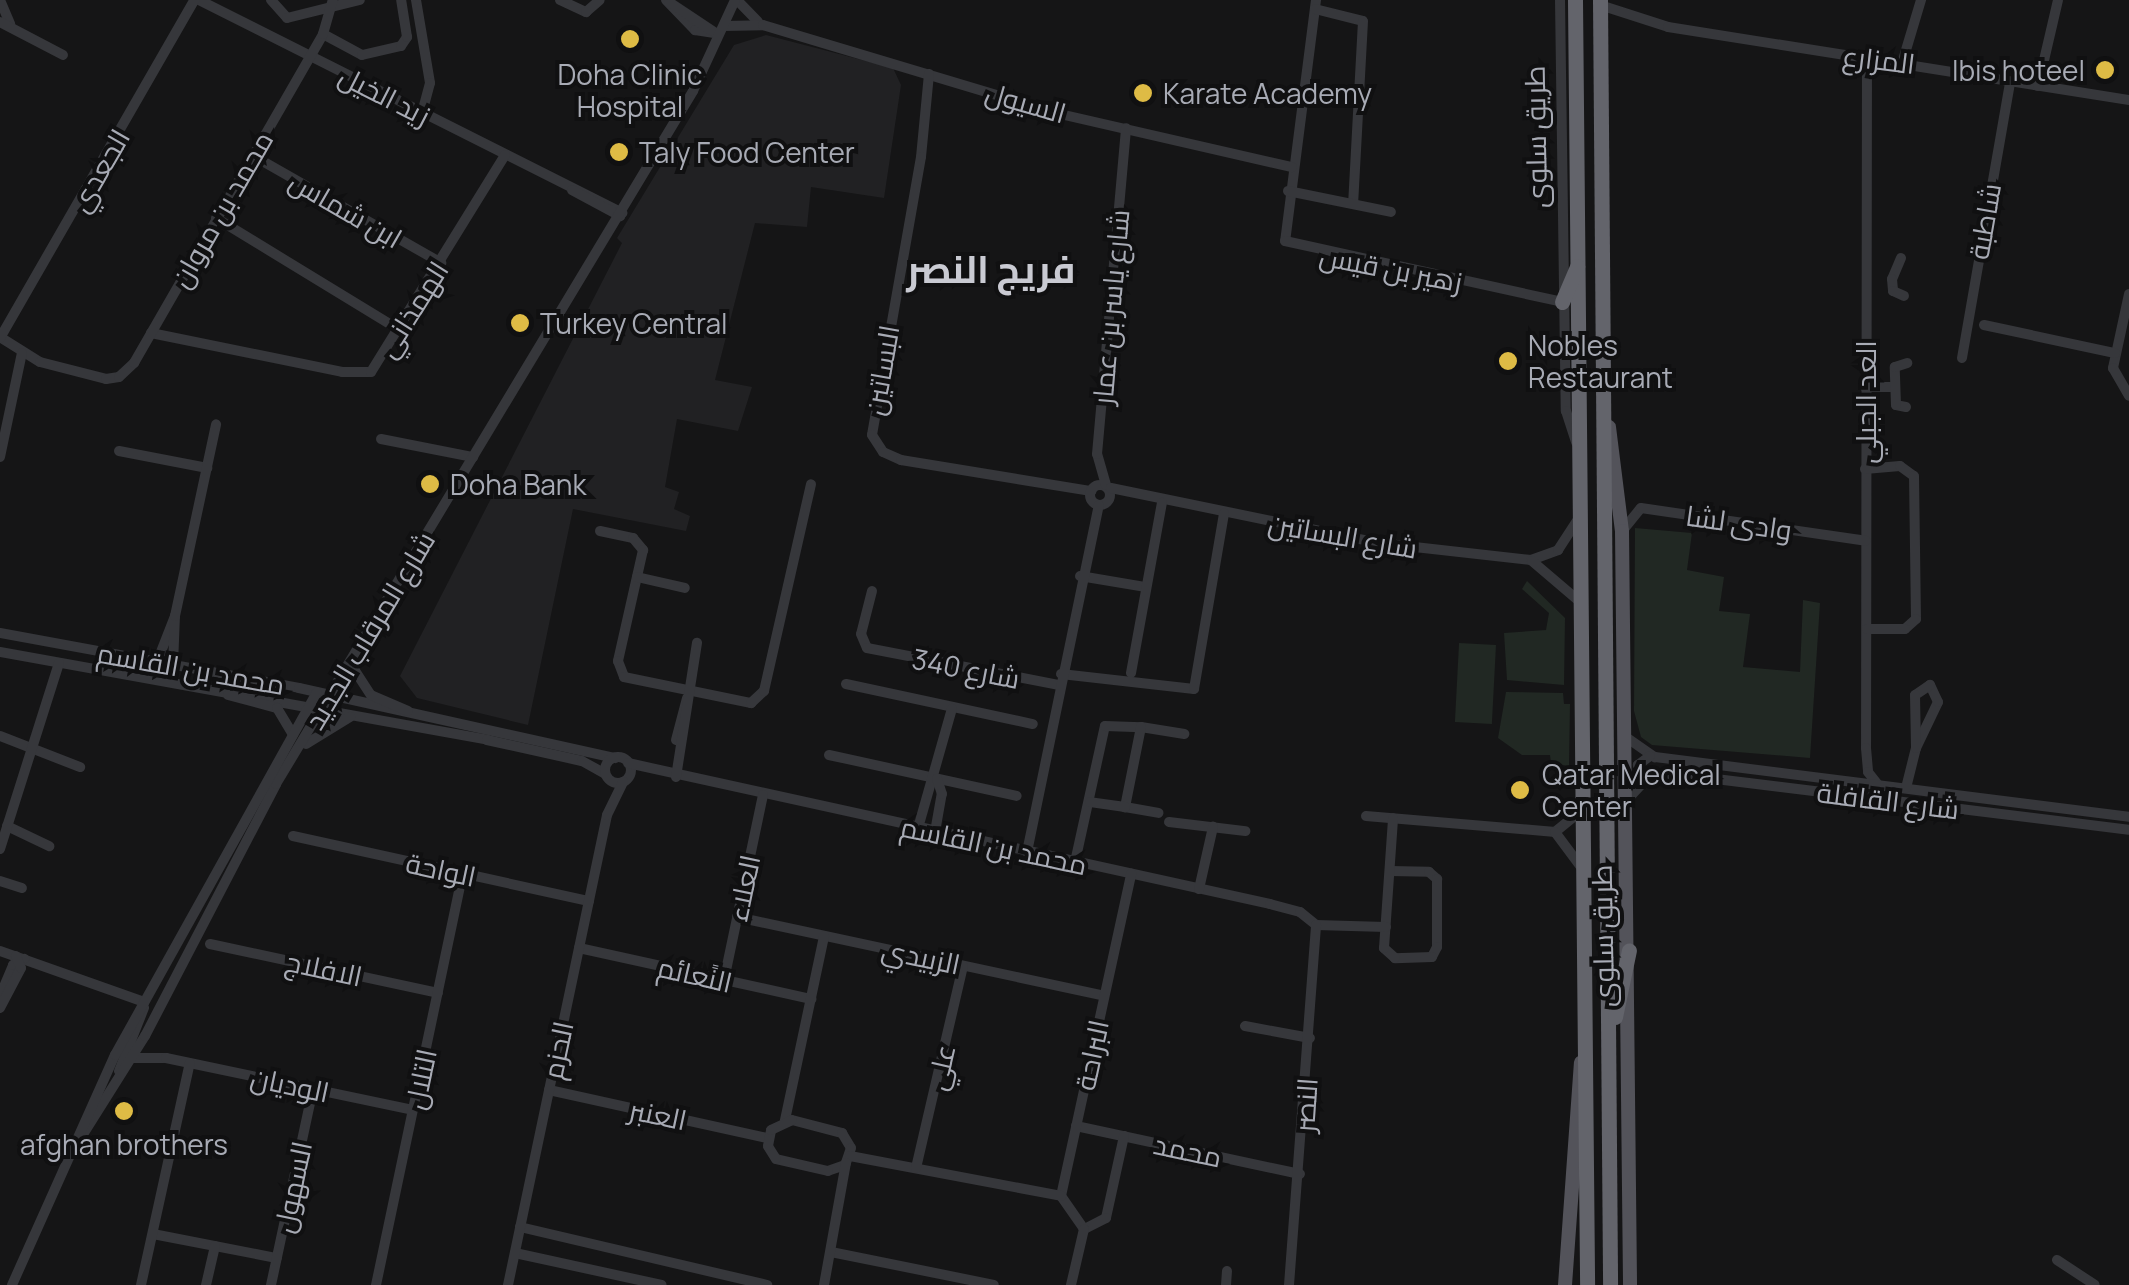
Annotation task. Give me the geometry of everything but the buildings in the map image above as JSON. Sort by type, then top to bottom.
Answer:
[{"type":"highway","name":"طريق سلوى","points":[[1575,0],[1584,610],[1587,1285]]},
{"type":"highway","name":"طريق سلوى","points":[[1600,3],[1610,1285]]},
{"type":"highway","points":[[1562,302],[1580,258]]},
{"type":"highway","points":[[1608,1046],[1630,950]]},
{"type":"main road","name":"طريق سلوى","points":[[1606,406],[1622,531],[1624,805],[1630,950],[1630,1285]]},
{"type":"main road","name":"طريق سلوى","points":[[1565,1285],[1569,1165],[1587,1023]]},
{"type":"street","points":[[0,0],[5,23],[63,55]]},
{"type":"street","name":"زيد الخيل","points":[[197,0],[621,215]]},
{"type":"street","name":"الجعدي","points":[[0,338],[197,0]]},
{"type":"street","points":[[271,0],[288,18],[334,3],[360,0]]},
{"type":"street","points":[[322,34],[362,54],[402,46],[407,36],[401,0]]},
{"type":"street","points":[[416,0],[430,84],[422,113]]},
{"type":"street","points":[[560,0],[586,12],[600,0]]},
{"type":"street","name":"السيول","points":[[733,0],[763,25]]},
{"type":"street","name":"شارع المرقاب الجديد","points":[[12,1285],[144,1002],[292,735],[310,706],[350,663],[621,215],[680,110],[733,0]]},
{"type":"street","name":"طريق سلوى","points":[[1560,0],[1566,411],[1582,448]]},
{"type":"street","points":[[1903,60],[1921,0]]},
{"type":"street","points":[[2038,86],[2058,0]]},
{"type":"street","points":[[667,1],[717,30]]},
{"type":"street","name":"محمد بن مروان","points":[[22,353],[106,379],[134,363],[322,34],[334,3]]},
{"type":"street","name":"المزارع","points":[[1600,3],[1628,19],[1903,60],[2010,84],[2129,100]]},
{"type":"street","points":[[1315,4],[1363,21],[1353,204]]},
{"type":"street","name":"زهير بن قيس","points":[[1315,4],[1282,234],[1289,246],[1562,302]]},
{"type":"street","points":[[1600,34],[1628,19]]},
{"type":"street","name":"السيول","points":[[717,30],[763,25],[1126,128],[1292,167]]},
{"type":"street","name":"العد الجبلي","points":[[1866,56],[1866,748],[1868,772],[1878,784]]},
{"type":"street","name":"البساتين","points":[[929,74],[920,167],[872,435],[891,457],[1094,501]]},
{"type":"street","name":"شاطبة","points":[[1962,358],[2010,84]]},
{"type":"street","name":"شارع ياسر بن عمار","points":[[1109,487],[1098,454],[1126,128]]},
{"type":"street","name":"ابن شماس","points":[[252,154],[441,263]]},
{"type":"street","name":"الهمذاني","points":[[151,333],[359,374],[382,362],[505,155]]},
{"type":"street","points":[[1288,190],[1391,212]]},
{"type":"street","points":[[214,221],[402,331]]},
{"type":"street","points":[[1901,258],[1892,279],[1893,291],[1904,296]]},
{"type":"street","points":[[1866,281],[1892,279]]},
{"type":"street","points":[[2129,294],[2115,353],[2114,377],[2129,396]]},
{"type":"street","points":[[1984,325],[2115,353]]},
{"type":"street","points":[[0,338],[22,353],[0,457]]},
{"type":"street","points":[[1906,408],[1896,405],[1895,368],[1907,364]]},
{"type":"street","points":[[1865,386],[1895,388]]},
{"type":"street","points":[[173,664],[175,616],[216,424]]},
{"type":"street","points":[[381,439],[473,457]]},
{"type":"street","points":[[119,451],[207,468]]},
{"type":"street","points":[[1865,469],[1900,466],[1914,476],[1916,619],[1905,629],[1867,628]]},
{"type":"street","points":[[600,531],[638,540],[637,577],[619,670],[630,679],[752,702],[764,691],[811,484]]},
{"type":"street","points":[[1027,852],[1094,501],[1109,487]]},
{"type":"street","name":"شارع البساتين","points":[[1109,487],[1159,502],[1379,543],[1531,560]]},
{"type":"street","name":"شارع البساتين","points":[[1094,501],[1159,502]]},
{"type":"street","points":[[1131,673],[1159,502]]},
{"type":"street","name":"وادى لشا","points":[[1622,531],[1642,508],[1866,541]]},
{"type":"street","points":[[1531,560],[1562,546],[1582,511]]},
{"type":"street","points":[[1060,679],[1185,693],[1197,685],[1224,514]]},
{"type":"street","points":[[1531,560],[1566,583],[1584,610]]},
{"type":"street","points":[[1080,576],[1146,587]]},
{"type":"street","points":[[637,577],[685,588]]},
{"type":"street","name":"شارع 340","points":[[872,591],[861,640],[872,650],[1060,679]]},
{"type":"street","points":[[156,662],[175,616]]},
{"type":"street","name":"محمد بن القاسم","points":[[0,632],[323,694],[417,718],[615,758],[671,776],[1300,912],[1316,925]]},
{"type":"street","points":[[671,776],[697,643]]},
{"type":"street","name":"محمد بن القاسم","points":[[0,652],[322,708],[573,759],[625,781],[671,776]]},
{"type":"street","points":[[350,663],[371,695],[417,718]]},
{"type":"street","points":[[0,849],[59,664]]},
{"type":"street","points":[[846,684],[1033,724]]},
{"type":"street","points":[[1906,788],[1916,748],[1938,702],[1930,685],[1915,695],[1916,748]]},
{"type":"street","points":[[219,689],[276,708],[292,735]]},
{"type":"street","name":"شارع المرقاب الجديد","points":[[70,1155],[145,1036],[322,708],[323,694]]},
{"type":"street","points":[[918,828],[936,778],[952,708]]},
{"type":"street","points":[[294,755],[328,726],[352,716]]},
{"type":"street","points":[[1078,863],[1105,726],[1184,734]]},
{"type":"street","points":[[1125,807],[1141,727]]},
{"type":"street","points":[[1623,734],[1651,756],[1638,766],[1647,778],[1624,805]]},
{"type":"street","points":[[0,736],[80,767]]},
{"type":"street","name":"العد الجبلي","points":[[1853,781],[1866,748]]},
{"type":"street","points":[[829,755],[1017,796]]},
{"type":"street","name":"شارع القافلة","points":[[1651,756],[2129,816]]},
{"type":"street","points":[[606,776],[615,758]]},
{"type":"street","points":[[625,781],[628,763]]},
{"type":"street","name":"شارع القافلة","points":[[1647,778],[1675,774],[2129,830]]},
{"type":"street","name":"الحزم","points":[[508,1285],[607,816],[606,776]]},
{"type":"street","points":[[934,832],[942,794],[936,778]]},
{"type":"street","name":"الحزم","points":[[607,816],[625,781]]},
{"type":"street","name":"العلاء","points":[[724,980],[763,795]]},
{"type":"street","points":[[0,802],[14,807]]},
{"type":"street","points":[[1090,802],[1158,813]]},
{"type":"street","points":[[1366,816],[1555,832],[1585,806]]},
{"type":"street","points":[[1390,871],[1424,872],[1437,879],[1437,951],[1428,958],[1389,956],[1386,927],[1390,871],[1394,818]]},
{"type":"street","points":[[1169,822],[1245,831]]},
{"type":"street","points":[[7,826],[49,846]]},
{"type":"street","points":[[1199,889],[1212,827]]},
{"type":"street","name":"طريق سلوى","points":[[1555,832],[1583,870]]},
{"type":"street","name":"الواحة","points":[[293,836],[589,901]]},
{"type":"street","name":"التلال","points":[[376,1285],[463,874]]},
{"type":"street","name":"البراحة","points":[[1061,1196],[1130,874]]},
{"type":"street","points":[[0,882],[22,888]]},
{"type":"street","name":"الزبيدي","points":[[737,917],[1104,996]]},
{"type":"street","points":[[1316,925],[1386,927]]},
{"type":"street","name":"النصر","points":[[1289,1285],[1316,925]]},
{"type":"street","points":[[824,936],[784,1120],[768,1138],[771,1153],[784,1162],[828,1171],[848,1159],[1061,1196],[1066,1212],[1084,1229]]},
{"type":"street","name":"الافلاج","points":[[210,944],[438,992]]},
{"type":"street","name":"النًعائم","points":[[579,948],[810,1000]]},
{"type":"street","points":[[0,951],[144,1002],[117,1083]]},
{"type":"street","points":[[0,996],[20,958]]},
{"type":"street","points":[[0,1008],[21,968],[20,958]]},
{"type":"street","name":"علي","points":[[916,1168],[963,966]]},
{"type":"street","points":[[1245,1026],[1310,1038]]},
{"type":"street","points":[[145,1036],[166,1058]]},
{"type":"street","name":"الوديان","points":[[132,1058],[166,1058],[413,1110]]},
{"type":"street","points":[[142,1285],[190,1063]]},
{"type":"street","name":"السهول","points":[[271,1285],[313,1089]]},
{"type":"street","name":"العنبر","points":[[548,1090],[768,1138]]},
{"type":"street","points":[[784,1120],[842,1132],[848,1159],[824,1285]]},
{"type":"street","name":"محمد","points":[[1076,1126],[1300,1174]]},
{"type":"street","points":[[1084,1229],[1106,1218],[1124,1136]]},
{"type":"street","points":[[520,1228],[767,1285]]},
{"type":"street","points":[[1071,1285],[1084,1229]]},
{"type":"street","points":[[153,1234],[276,1258]]},
{"type":"street","points":[[206,1285],[215,1246]]},
{"type":"street","points":[[831,1252],[950,1280],[994,1285]]},
{"type":"street","points":[[514,1254],[662,1285]]},
{"type":"street","points":[[2058,1260],[2095,1285]]},
{"type":"street","points":[[685,1285],[689,1268]]},
{"type":"street","points":[[1226,1285],[1227,1271]]},
{"type":"shaded area","points":[[766,35],[893,68],[901,85],[884,198],[811,187],[807,227],[755,223],[715,380],[752,387],[738,431],[677,419],[665,487],[679,492],[674,509],[690,516],[686,531],[573,509],[528,725],[417,698],[400,676],[622,243],[617,238],[734,45]]},
{"type":"shaded area","points":[[1635,528],[1692,533],[1687,570],[1724,577],[1719,611],[1750,614],[1743,667],[1800,672],[1803,600],[1820,603],[1810,758],[1652,745],[1641,737],[1634,711]]},
{"type":"shaded area","points":[[1527,581],[1565,618],[1564,685],[1507,680],[1504,633],[1546,630],[1549,613],[1522,589]]},
{"type":"shaded area","points":[[1459,643],[1496,645],[1492,724],[1455,722]]},
{"type":"shaded area","points":[[1506,692],[1563,693],[1564,704],[1570,704],[1569,766],[1551,763],[1550,755],[1522,755],[1498,738]]},
{"type":"place","name":"Doha Clinic Hospital","points":[[630,39]]},
{"type":"place","name":"Ibis hoteel","points":[[2105,70]]},
{"type":"place","name":"Karate Academy","points":[[1143,93]]},
{"type":"place","name":"Taly Food Center","points":[[619,152]]},
{"type":"place","name":"Turkey Central","points":[[520,323]]},
{"type":"place","name":"Nobles Restaurant","points":[[1508,361]]},
{"type":"place","name":"Doha Bank","points":[[430,484]]},
{"type":"place","name":"Qatar Medical Center","points":[[1520,790]]},
{"type":"place","name":"afghan brothers","points":[[124,1111]]},
{"type":"district","name":"فريج النصر","points":[[991,269]]}]
